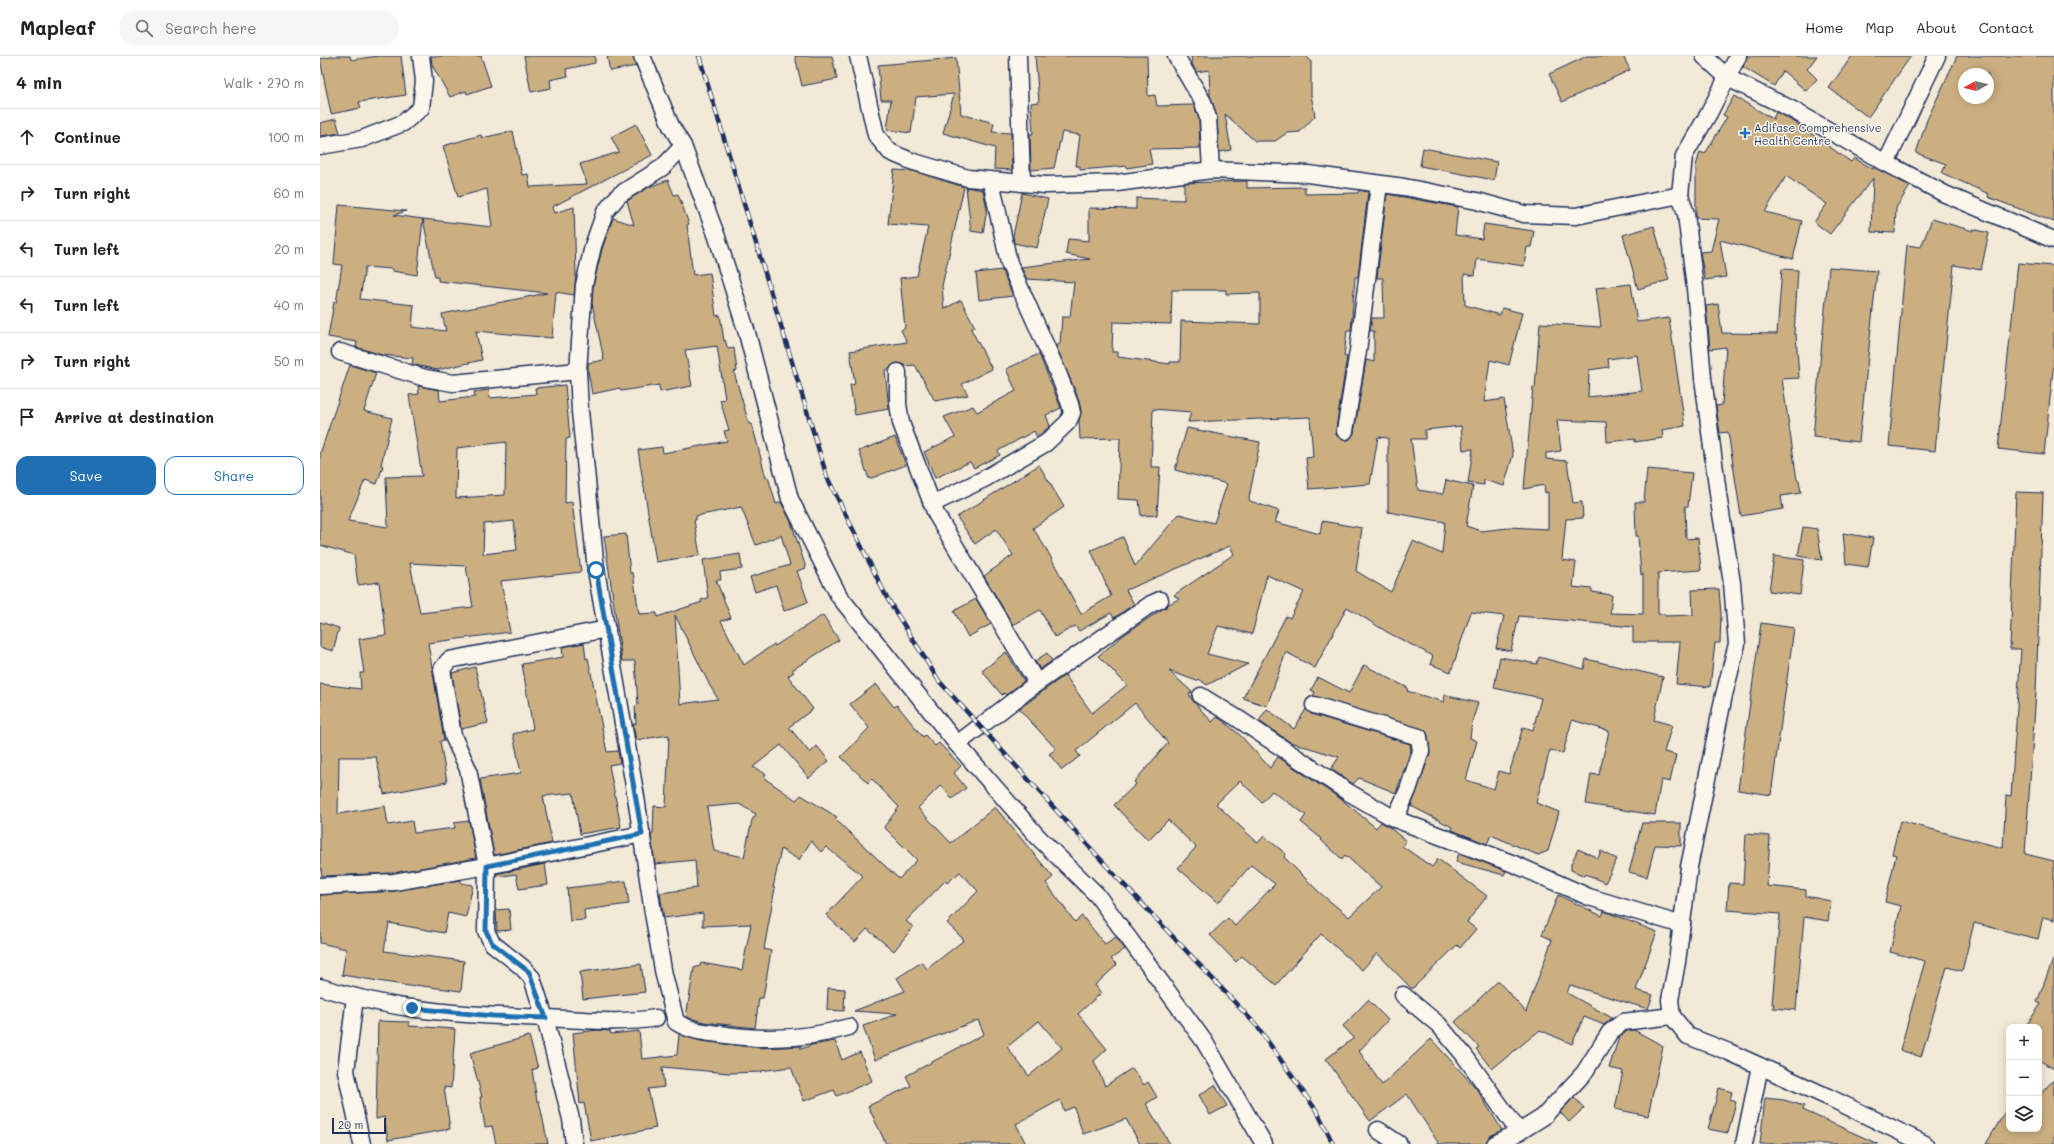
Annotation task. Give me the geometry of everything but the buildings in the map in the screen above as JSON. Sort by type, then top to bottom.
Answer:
[{"type":"street","points":[[320,146],[362,139],[403,123],[421,108],[424,81],[421,56]]},
{"type":"street","points":[[642,56],[671,126],[683,146],[717,237],[747,332],[790,498],[839,596],[956,744],[1038,837],[1098,895],[1204,1041],[1264,1144]]},
{"type":"street","points":[[858,56],[876,135],[890,152],[911,162],[954,174],[991,181],[1045,185],[1117,183],[1211,170],[1308,174],[1379,184],[1477,201],[1524,214],[1576,216],[1680,195]]},
{"type":"street","points":[[1018,56],[1022,183]]},
{"type":"street","points":[[1176,56],[1203,102],[1208,118],[1211,170]]},
{"type":"street","points":[[1704,56],[1728,78],[1791,109],[1886,163],[1945,194],[2054,240]]},
{"type":"street","points":[[1738,56],[1728,78],[1684,156],[1680,195],[1686,214],[1695,288],[1703,378],[1719,501],[1732,583],[1737,644],[1724,695],[1689,867],[1682,925],[1670,1000],[1672,1016],[1688,1036],[1760,1066],[1925,1144]]},
{"type":"street","points":[[1886,163],[1937,56]]},
{"type":"street","points":[[683,146],[663,167],[619,195],[605,212],[593,246],[584,285],[578,371],[580,411],[596,570],[642,834],[652,913],[664,975],[676,1022],[688,1029],[740,1037],[773,1040],[824,1034],[849,1027]]},
{"type":"street","points":[[932,504],[984,479],[1046,443],[1068,422],[1072,413],[1058,373],[1009,263],[991,181]]},
{"type":"street","points":[[1345,431],[1358,351],[1379,184]]},
{"type":"street","points":[[340,352],[424,378],[453,384],[578,371]]},
{"type":"street","points":[[898,372],[898,404],[901,424],[932,504],[1037,683]]},
{"type":"street","points":[[956,744],[1037,683],[1151,604],[1160,600]]},
{"type":"street","points":[[574,1144],[571,1119],[546,1018],[529,972],[492,943],[486,931],[487,866],[468,769],[453,736],[442,669],[449,660],[607,629]]},
{"type":"street","points":[[1201,696],[1237,718],[1348,792],[1395,819],[1514,864],[1589,897],[1682,925]]},
{"type":"street","points":[[1314,706],[1419,737],[1421,751],[1408,790],[1395,819]]},
{"type":"street","points":[[320,886],[394,882],[487,866],[642,834]]},
{"type":"street","points":[[320,987],[355,997],[412,1008],[493,1016],[635,1022],[656,1018]]},
{"type":"street","points":[[1403,995],[1439,1025],[1464,1054],[1519,1132]]},
{"type":"street","points":[[355,997],[346,1071],[362,1144]]},
{"type":"street","points":[[1495,1144],[1519,1132],[1543,1117],[1584,1072],[1610,1032],[1623,1022],[1672,1016]]},
{"type":"street","points":[[1744,1144],[1760,1066]]},
{"type":"street","points":[[1378,1130],[1399,1144]]},
{"type":"railway","points":[[699,56],[827,477],[887,598],[939,681],[1113,873],[1257,1026],[1318,1113],[1333,1144]]},
{"type":"place","name":"Adifase Comprehensive Health Centre","points":[[1745,133]]},
{"type":"route","points":[[412,1008],[493,1016],[546,1018],[529,972],[492,943],[486,931],[487,866],[527,856],[642,834],[596,570]]}]
